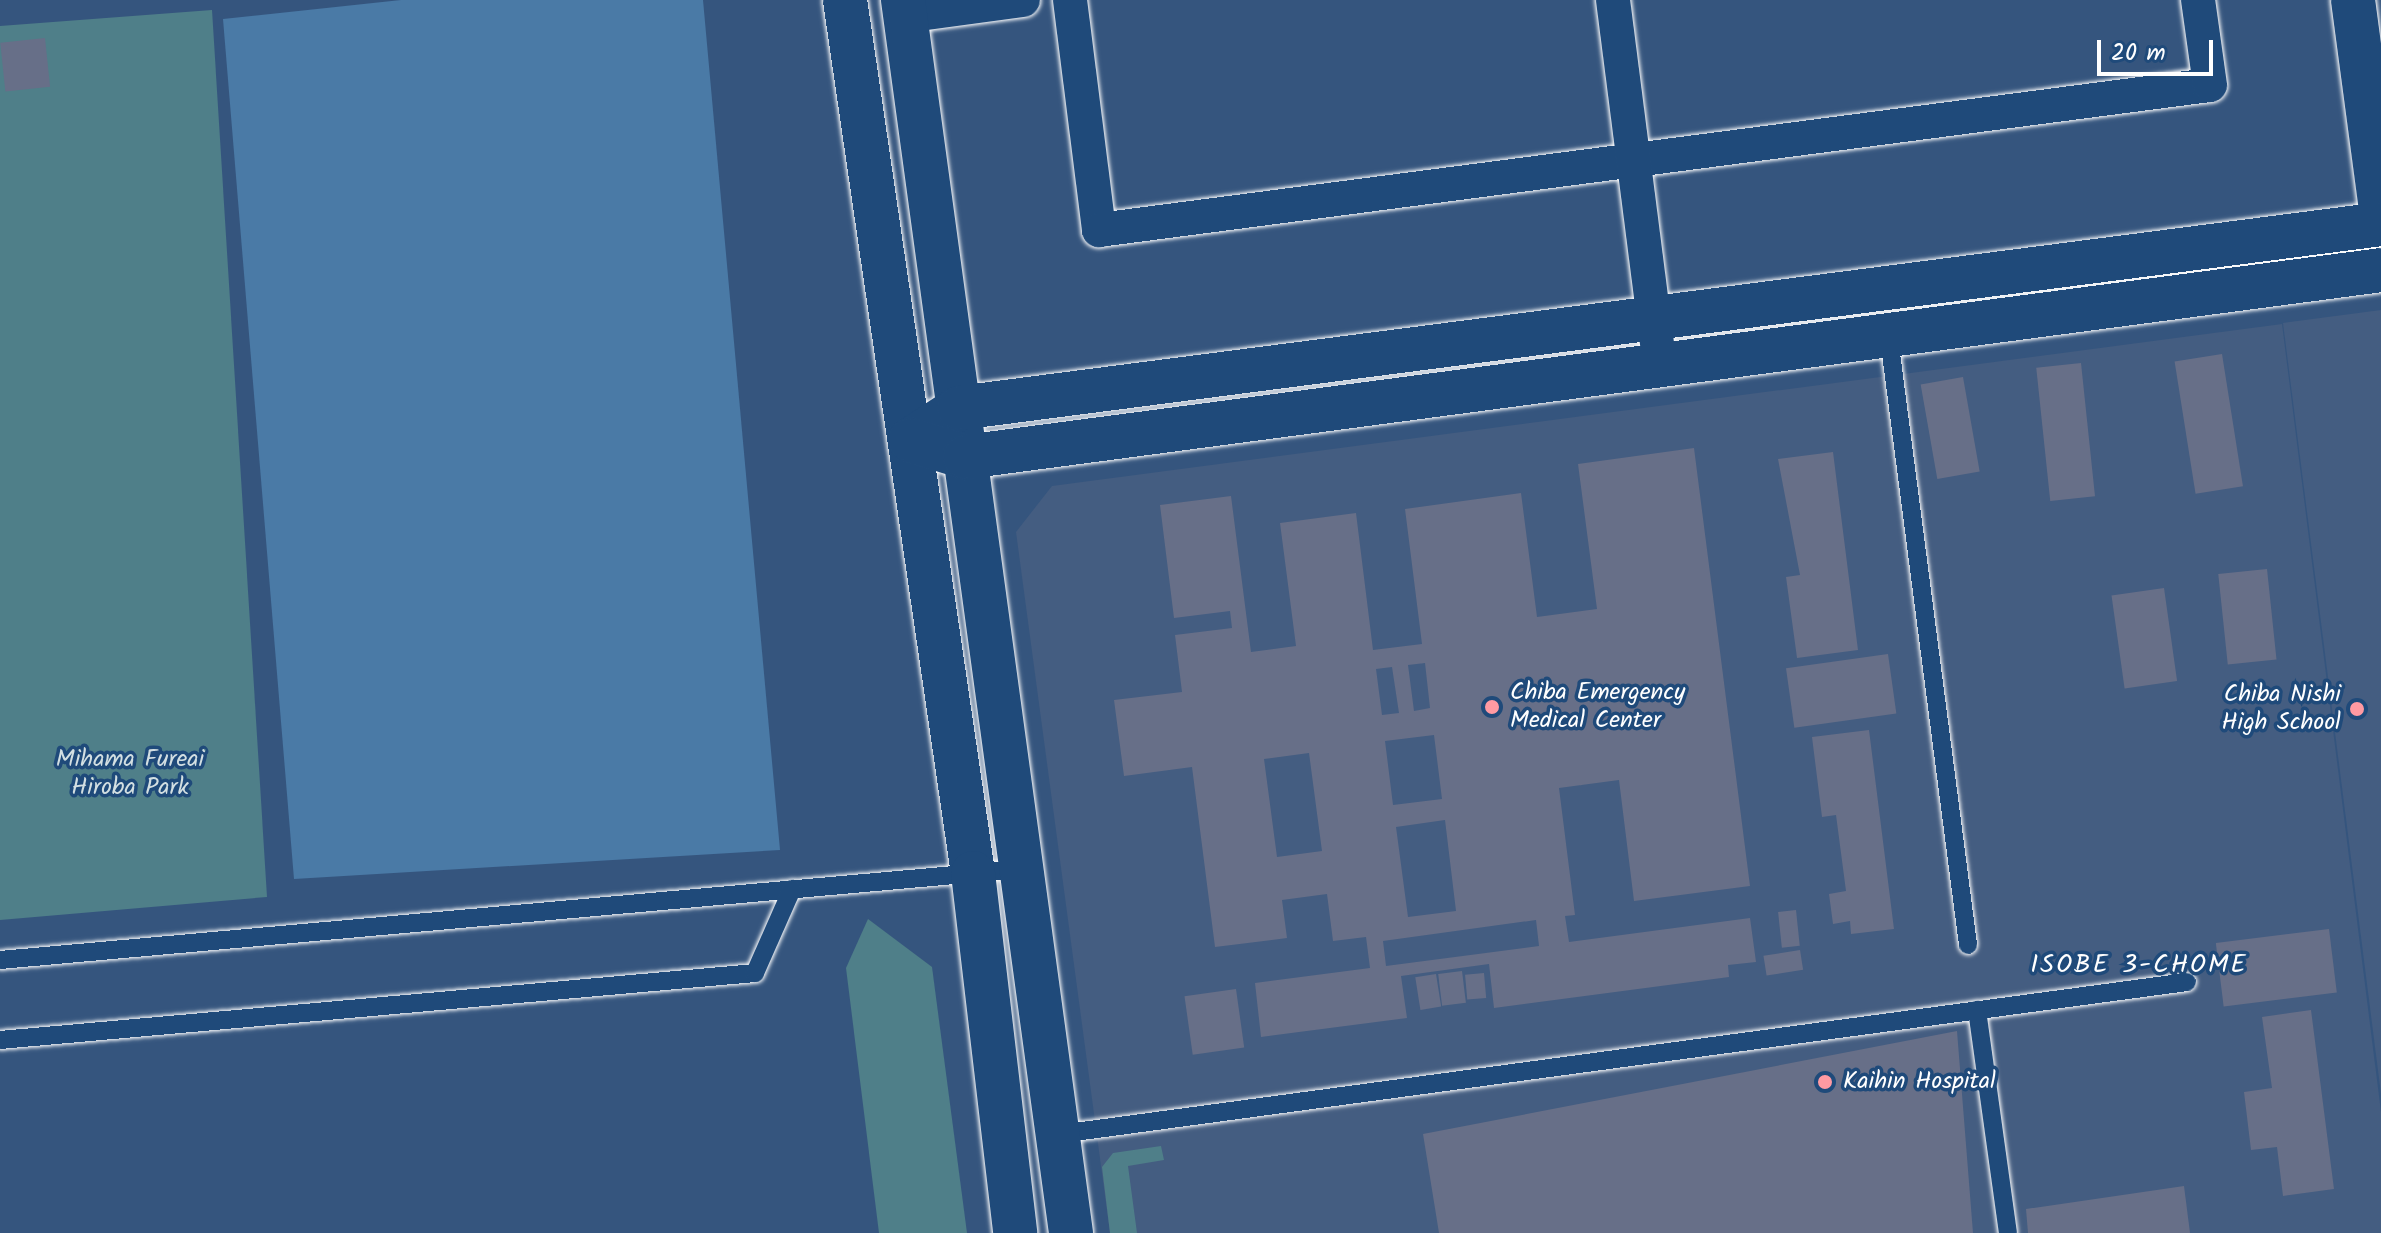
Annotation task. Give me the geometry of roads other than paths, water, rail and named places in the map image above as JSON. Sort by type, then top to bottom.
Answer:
[{"type":"street","points":[[845,0],[973,873],[1015,1233]]},
{"type":"street","points":[[1023,0],[904,8],[1060,1134],[1071,1233]]},
{"type":"street","points":[[1070,0],[1099,230],[2210,85],[2198,0]]},
{"type":"street","points":[[1613,0],[1660,368]]},
{"type":"street","points":[[2353,0],[2381,209]]},
{"type":"street","points":[[910,440],[959,408],[2381,224]]},
{"type":"street","points":[[910,440],[965,457],[1889,338],[2381,270]]},
{"type":"street","points":[[1004,1142],[1060,1134]]},
{"type":"lane","points":[[1889,338],[1968,945]]},
{"type":"lane","points":[[0,960],[1023,869]]},
{"type":"lane","points":[[0,1040],[755,973],[792,889]]},
{"type":"lane","points":[[1060,1134],[2187,982]]},
{"type":"lane","points":[[1977,1010],[2008,1233]]},
{"type":"place","name":"Chiba Emergency Medical Center","points":[[1492,707]]},
{"type":"place","name":"Chiba Nishi High School","points":[[2357,709]]},
{"type":"place","name":"Kaihin Hospital","points":[[1825,1082]]},
{"type":"district","name":"ISOBE 3-CHOME","points":[[2139,966]]},
{"type":"park label","name":"Mihama Fureai Hiroba Park","points":[[130,774]]}]
